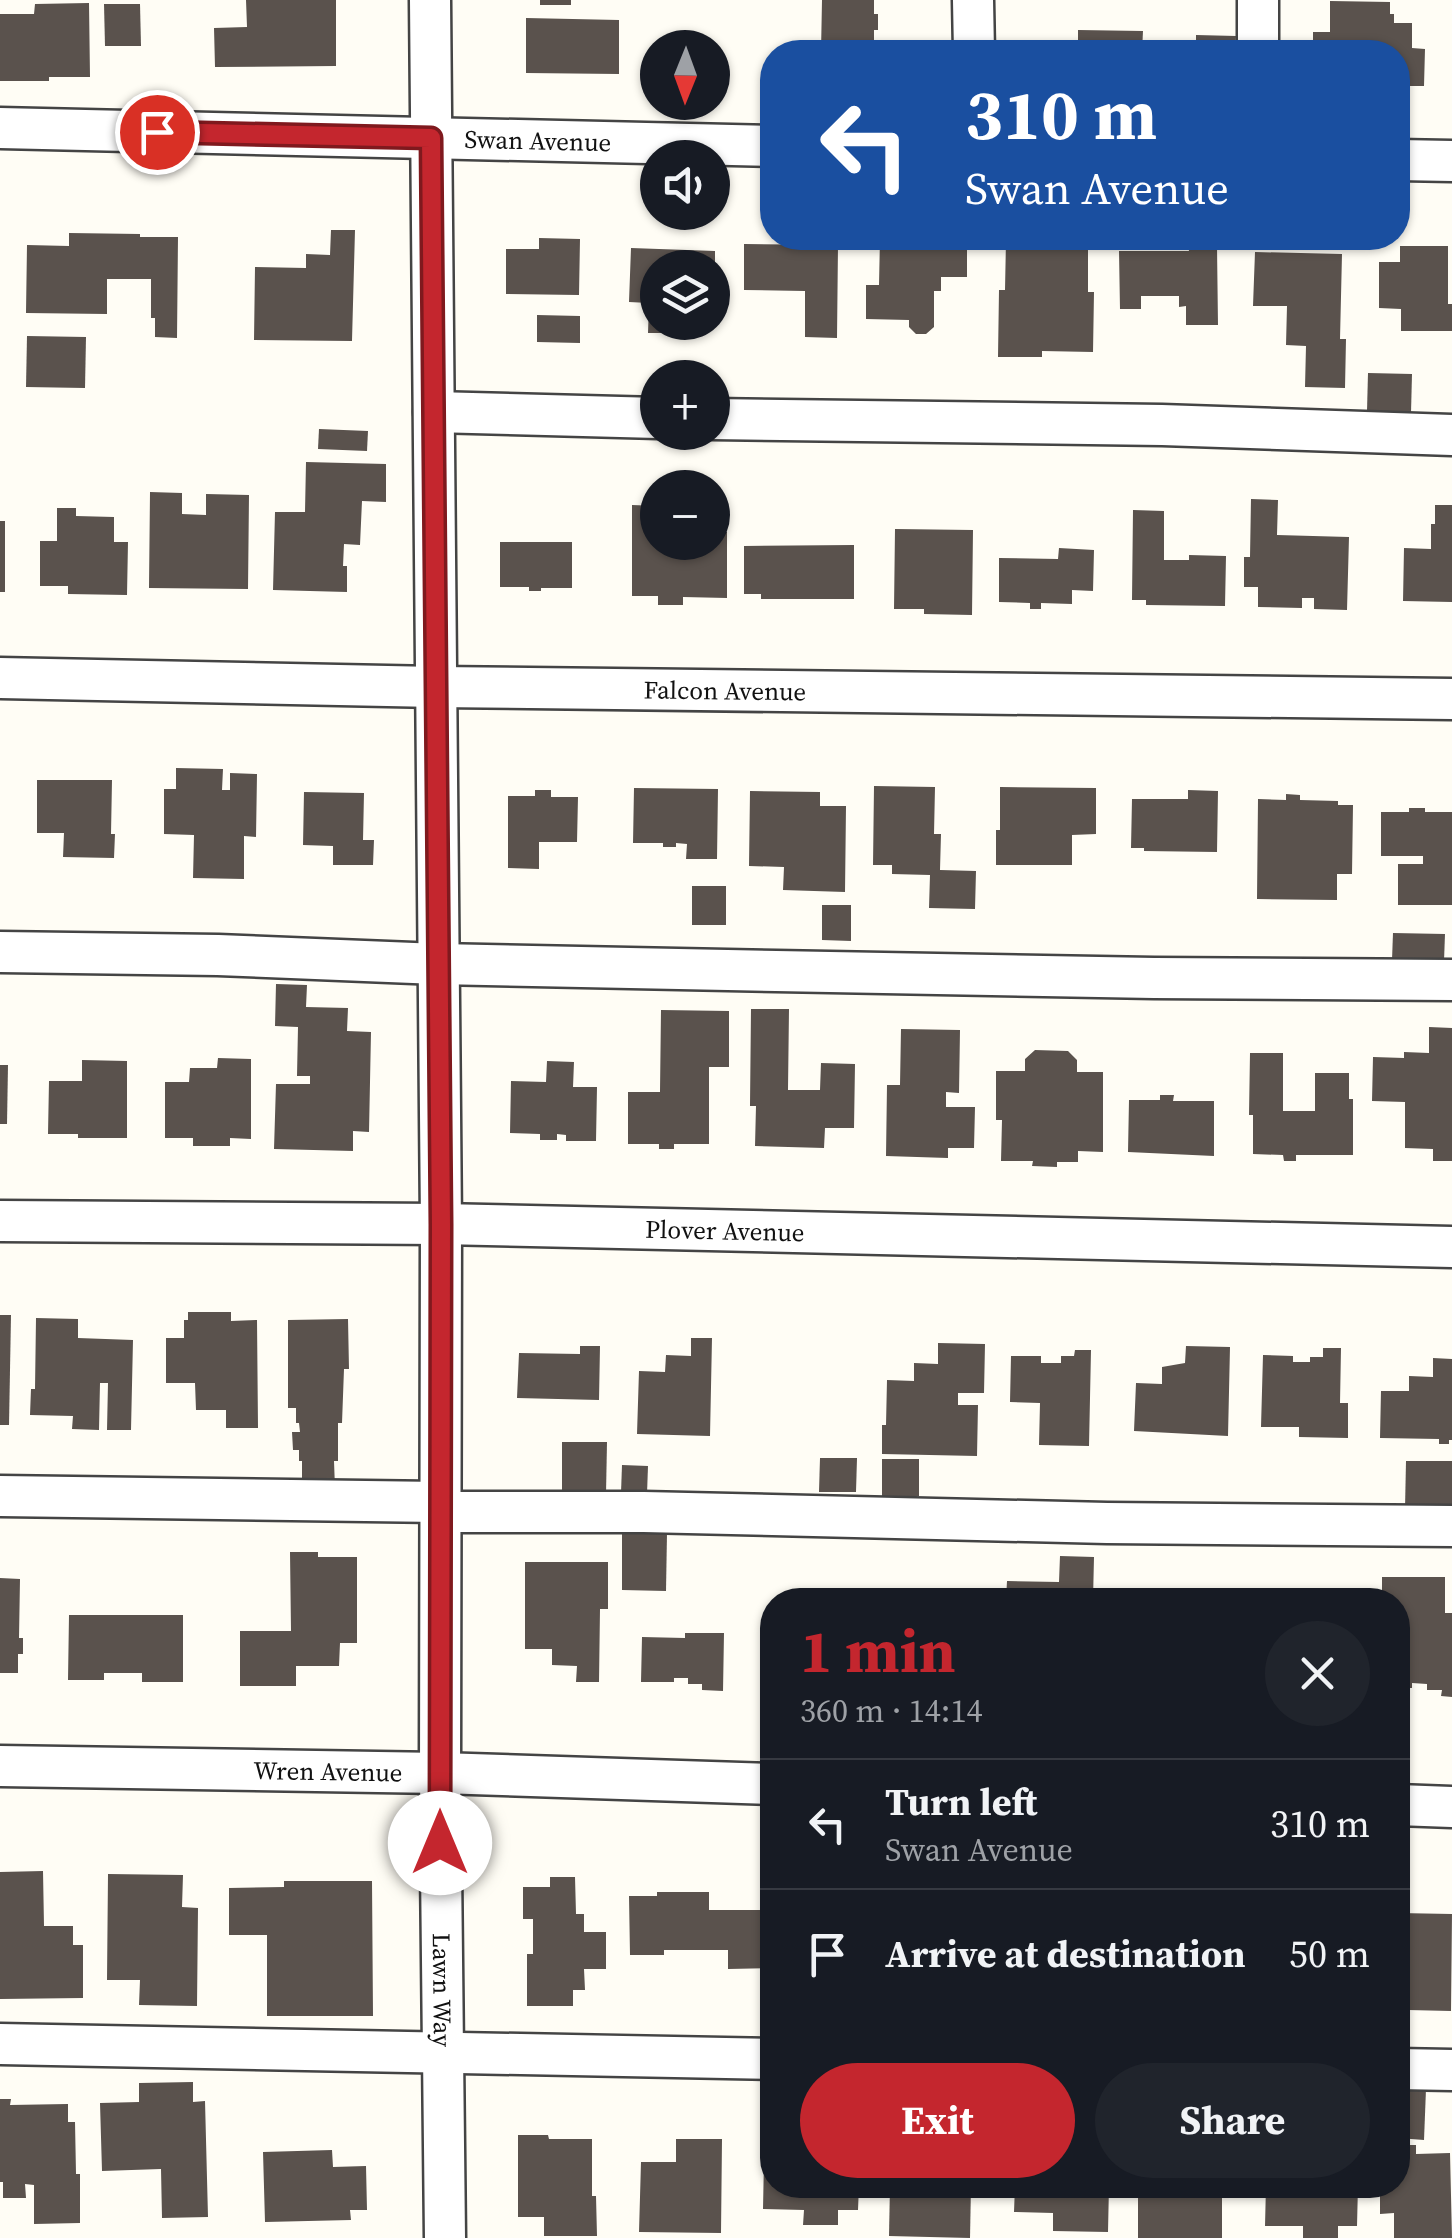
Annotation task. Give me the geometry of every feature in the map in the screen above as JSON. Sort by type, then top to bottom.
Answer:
[{"type":"street","name":"Lawn Way","points":[[430,0],[441,1224],[444,2238]]},
{"type":"street","points":[[974,0],[974,40]]},
{"type":"street","points":[[1258,0],[1258,40]]},
{"type":"street","name":"Swan Avenue","points":[[0,128],[760,146]]},
{"type":"street","points":[[1410,160],[1452,161]]},
{"type":"street","points":[[434,412],[640,418]]},
{"type":"street","points":[[730,419],[1162,425],[1452,435]]},
{"type":"street","name":"Falcon Avenue","points":[[0,678],[1452,699]]},
{"type":"street","points":[[0,952],[1134,978],[1452,980]]},
{"type":"street","name":"Plover Avenue","points":[[0,1220],[441,1224],[1452,1247]]},
{"type":"street","points":[[0,1496],[1107,1524],[1452,1526]]},
{"type":"street","name":"Wren Avenue","points":[[0,1766],[440,1773],[760,1784]]},
{"type":"street","points":[[1410,1805],[1452,1807]]},
{"type":"street","points":[[0,2044],[760,2059]]},
{"type":"street","points":[[1410,2069],[1452,2070]]},
{"type":"building","points":[[246,0],[336,0],[336,66],[215,67],[214,28],[247,27]]},
{"type":"building","points":[[540,0],[571,0],[571,5],[540,5]]},
{"type":"building","points":[[822,0],[874,0],[878,30],[874,30],[874,40],[821,40]]},
{"type":"building","points":[[1330,1],[1390,2],[1394,23],[1412,23],[1412,48],[1425,49],[1424,86],[1410,86],[1410,40],[1313,40],[1313,32],[1330,32]]},
{"type":"building","points":[[89,3],[90,77],[0,81],[0,14],[34,14],[35,4]]},
{"type":"building","points":[[104,4],[140,4],[141,46],[105,46]]},
{"type":"building","points":[[526,18],[619,20],[619,74],[526,73]]},
{"type":"building","points":[[1078,30],[1143,31],[1143,40],[1078,40]]},
{"type":"building","points":[[1196,35],[1236,36],[1236,40],[1196,40]]},
{"type":"building","points":[[331,230],[355,230],[352,341],[254,340],[255,267],[306,268],[306,254],[330,255]]},
{"type":"building","points":[[69,233],[178,237],[177,338],[155,337],[151,279],[107,279],[107,314],[26,313],[27,245],[69,246]]},
{"type":"building","points":[[539,238],[580,239],[579,295],[506,294],[506,249],[539,249]]},
{"type":"building","points":[[744,244],[760,244],[760,250],[838,250],[837,338],[805,337],[805,291],[744,290]]},
{"type":"building","points":[[1410,246],[1448,246],[1452,331],[1401,331],[1401,309],[1379,308],[1379,262],[1400,262],[1400,250],[1410,250]]},
{"type":"building","points":[[631,248],[687,250],[640,250],[640,303],[629,302]]},
{"type":"building","points":[[880,250],[967,250],[967,277],[941,277],[941,291],[934,291],[934,327],[926,334],[916,334],[909,327],[909,320],[866,319],[866,285],[879,285]]},
{"type":"building","points":[[1006,250],[1088,250],[1088,292],[1094,292],[1093,352],[1042,351],[1042,357],[998,357],[999,290],[1005,290]]},
{"type":"building","points":[[1217,250],[1218,325],[1186,325],[1186,306],[1179,307],[1179,296],[1141,296],[1141,309],[1120,309],[1119,251]]},
{"type":"building","points":[[1255,252],[1342,254],[1340,339],[1346,339],[1345,388],[1305,387],[1306,346],[1286,345],[1287,306],[1253,306]]},
{"type":"building","points":[[537,315],[580,316],[580,343],[537,342]]},
{"type":"building","points":[[27,336],[86,337],[85,388],[26,387]]},
{"type":"building","points":[[1368,373],[1412,374],[1411,413],[1367,411]]},
{"type":"building","points":[[319,429],[368,431],[367,451],[318,449]]},
{"type":"building","points":[[306,462],[386,464],[386,502],[362,501],[360,545],[344,544],[347,592],[273,590],[275,512],[305,512]]},
{"type":"building","points":[[150,492],[182,493],[182,514],[206,515],[206,494],[249,495],[248,589],[149,588]]},
{"type":"building","points":[[1251,499],[1278,500],[1277,535],[1349,537],[1347,610],[1314,609],[1314,598],[1302,598],[1302,608],[1258,607],[1258,587],[1244,587],[1244,557],[1250,557]]},
{"type":"building","points":[[632,505],[640,505],[640,560],[727,560],[727,598],[683,597],[683,605],[658,605],[658,596],[632,596]]},
{"type":"building","points":[[1435,505],[1452,505],[1452,602],[1403,601],[1404,548],[1431,549]]},
{"type":"building","points":[[57,508],[76,508],[76,516],[114,517],[114,542],[128,542],[127,595],[68,594],[68,586],[40,586],[40,541],[57,541]]},
{"type":"building","points":[[1133,510],[1164,511],[1164,560],[1189,560],[1189,555],[1226,556],[1225,606],[1146,605],[1146,600],[1132,600]]},
{"type":"building","points":[[0,521],[5,521],[5,592],[0,592]]},
{"type":"building","points":[[895,529],[973,530],[972,615],[894,609]]},
{"type":"building","points":[[500,542],[572,542],[572,588],[529,591],[529,587],[500,587]]},
{"type":"building","points":[[854,545],[854,599],[761,599],[761,594],[744,594],[744,546]]},
{"type":"building","points":[[1059,548],[1094,550],[1093,591],[1072,590],[1072,604],[1041,603],[1041,609],[1030,609],[1030,603],[999,602],[999,558],[1058,559]]},
{"type":"building","points":[[176,768],[223,769],[222,790],[230,790],[230,773],[257,774],[256,837],[244,836],[244,879],[193,878],[194,835],[164,834],[164,789],[176,789]]},
{"type":"building","points":[[37,780],[112,780],[114,858],[63,857],[64,833],[37,833]]},
{"type":"building","points":[[874,786],[935,787],[934,834],[941,834],[940,870],[976,871],[975,909],[929,908],[930,875],[892,874],[892,865],[873,865]]},
{"type":"building","points":[[1000,787],[1096,788],[1096,834],[1072,835],[1072,865],[996,865]]},
{"type":"building","points":[[634,788],[718,789],[717,859],[686,859],[687,844],[663,847],[663,843],[633,843]]},
{"type":"building","points":[[535,790],[551,790],[551,797],[578,797],[577,842],[539,842],[539,869],[508,868],[508,796],[535,796]]},
{"type":"building","points":[[1188,790],[1218,791],[1217,852],[1131,848],[1132,799],[1188,799]]},
{"type":"building","points":[[750,791],[820,792],[820,806],[846,806],[845,892],[783,890],[784,867],[749,866]]},
{"type":"building","points":[[304,792],[364,793],[363,840],[374,840],[373,865],[333,865],[333,846],[303,845]]},
{"type":"building","points":[[1286,794],[1300,795],[1300,800],[1353,805],[1352,874],[1337,874],[1337,900],[1257,899],[1258,799],[1286,800]]},
{"type":"building","points":[[1409,808],[1452,812],[1452,905],[1398,905],[1398,864],[1423,864],[1423,856],[1381,856],[1381,812],[1409,812]]},
{"type":"building","points":[[692,886],[726,886],[726,925],[692,925]]},
{"type":"building","points":[[822,905],[851,905],[851,941],[822,940]]},
{"type":"building","points":[[1393,933],[1445,934],[1444,961],[1392,960]]},
{"type":"building","points":[[276,984],[307,985],[306,1007],[348,1008],[347,1031],[371,1032],[369,1132],[353,1131],[353,1151],[274,1149],[276,1084],[310,1084],[310,1076],[297,1076],[298,1027],[275,1026]]},
{"type":"building","points":[[751,1009],[789,1009],[788,1090],[820,1090],[821,1063],[855,1064],[854,1128],[825,1128],[824,1148],[755,1146],[756,1106],[750,1106]]},
{"type":"building","points":[[661,1010],[729,1011],[729,1067],[709,1067],[709,1144],[674,1144],[674,1149],[659,1149],[659,1144],[628,1144],[628,1092],[660,1092]]},
{"type":"building","points":[[1429,1027],[1452,1028],[1452,1161],[1433,1161],[1433,1149],[1405,1148],[1405,1102],[1372,1101],[1373,1057],[1404,1058],[1404,1052],[1429,1053]]},
{"type":"building","points":[[901,1029],[960,1030],[959,1093],[946,1092],[946,1107],[975,1107],[974,1148],[948,1148],[948,1158],[886,1156],[887,1085],[900,1085]]},
{"type":"building","points":[[1035,1050],[1068,1051],[1077,1060],[1077,1072],[1103,1072],[1103,1152],[1078,1151],[1078,1162],[1057,1162],[1057,1167],[1032,1166],[1033,1161],[1001,1161],[1002,1120],[996,1120],[996,1071],[1025,1071],[1025,1059]]},
{"type":"building","points":[[1250,1053],[1283,1053],[1283,1111],[1315,1111],[1315,1073],[1349,1073],[1353,1155],[1296,1155],[1296,1161],[1284,1161],[1283,1155],[1253,1154]]},
{"type":"building","points":[[218,1058],[251,1059],[251,1139],[230,1138],[230,1146],[193,1146],[193,1138],[165,1138],[165,1082],[189,1082],[190,1068],[217,1068]]},
{"type":"building","points":[[82,1060],[127,1061],[127,1138],[48,1134],[49,1081],[82,1081]]},
{"type":"building","points":[[547,1061],[574,1062],[573,1087],[597,1087],[596,1141],[566,1141],[566,1135],[557,1134],[557,1140],[540,1140],[540,1134],[510,1133],[511,1081],[546,1082]]},
{"type":"building","points":[[0,1065],[8,1065],[7,1124],[0,1124]]},
{"type":"building","points":[[1160,1095],[1174,1095],[1173,1101],[1214,1101],[1214,1156],[1128,1152],[1129,1100],[1160,1100]]},
{"type":"building","points":[[188,1312],[231,1312],[231,1321],[257,1320],[258,1428],[226,1428],[226,1410],[196,1410],[195,1383],[166,1383],[166,1338],[184,1338]]},
{"type":"building","points":[[0,1315],[11,1315],[9,1425],[0,1425]]},
{"type":"building","points":[[36,1318],[78,1319],[78,1338],[133,1340],[131,1430],[107,1430],[108,1383],[100,1383],[99,1430],[72,1429],[73,1416],[30,1415],[31,1389],[35,1389]]},
{"type":"building","points":[[348,1319],[349,1369],[344,1369],[338,1461],[334,1461],[335,1488],[302,1488],[302,1461],[299,1450],[293,1450],[292,1432],[300,1432],[299,1423],[296,1408],[288,1408],[288,1320]]},
{"type":"building","points":[[691,1338],[712,1338],[710,1436],[637,1434],[639,1371],[665,1372],[666,1355],[691,1356]]},
{"type":"building","points":[[938,1343],[985,1344],[984,1393],[958,1393],[958,1405],[978,1405],[977,1456],[882,1454],[887,1380],[914,1381],[914,1363],[938,1364]]},
{"type":"building","points":[[580,1346],[600,1346],[599,1400],[517,1398],[519,1353],[580,1354]]},
{"type":"building","points":[[1186,1346],[1230,1347],[1228,1436],[1134,1431],[1136,1383],[1162,1384],[1162,1367],[1185,1363]]},
{"type":"building","points":[[1323,1348],[1341,1348],[1340,1403],[1348,1403],[1348,1438],[1299,1437],[1299,1427],[1261,1427],[1263,1355],[1293,1356],[1293,1362],[1310,1362],[1310,1357],[1323,1357]]},
{"type":"building","points":[[1075,1350],[1091,1350],[1089,1446],[1039,1445],[1040,1403],[1010,1402],[1011,1356],[1041,1356],[1041,1363],[1061,1363],[1061,1356],[1074,1356]]},
{"type":"building","points":[[1433,1358],[1452,1359],[1452,1440],[1439,1444],[1439,1439],[1380,1438],[1381,1391],[1409,1391],[1409,1376],[1433,1377]]},
{"type":"building","points":[[562,1442],[607,1442],[606,1494],[562,1493]]},
{"type":"building","points":[[820,1458],[857,1458],[856,1492],[819,1492]]},
{"type":"building","points":[[882,1459],[919,1459],[919,1496],[882,1496]]},
{"type":"building","points":[[1406,1461],[1452,1461],[1452,1510],[1405,1509]]},
{"type":"building","points":[[622,1465],[648,1466],[647,1494],[621,1493]]},
{"type":"building","points":[[622,1533],[667,1533],[666,1591],[622,1590]]},
{"type":"building","points":[[290,1552],[357,1557],[357,1643],[340,1643],[339,1666],[296,1666],[296,1686],[240,1686],[240,1631],[291,1631]]},
{"type":"building","points":[[1060,1556],[1094,1557],[1093,1588],[1007,1588],[1007,1581],[1059,1582]]},
{"type":"building","points":[[525,1562],[608,1562],[608,1609],[600,1609],[599,1682],[576,1682],[577,1666],[552,1665],[552,1649],[525,1649]]},
{"type":"building","points":[[1382,1577],[1445,1577],[1445,1613],[1452,1613],[1452,1697],[1441,1696],[1442,1690],[1427,1690],[1427,1684],[1412,1683],[1410,1688],[1410,1588],[1382,1588]]},
{"type":"building","points":[[0,1578],[20,1579],[19,1638],[23,1638],[23,1654],[18,1654],[18,1673],[0,1673]]},
{"type":"building","points":[[69,1615],[183,1615],[183,1682],[142,1682],[142,1673],[104,1673],[104,1680],[68,1680]]},
{"type":"building","points":[[685,1633],[724,1633],[723,1691],[702,1690],[702,1684],[688,1684],[688,1678],[641,1682],[642,1637],[685,1638]]},
{"type":"building","points":[[43,1871],[44,1926],[73,1926],[73,1945],[83,1945],[83,1998],[0,1999],[0,1872]]},
{"type":"building","points":[[108,1874],[183,1875],[182,1907],[198,1908],[197,2006],[139,2005],[140,1980],[107,1980]]},
{"type":"building","points":[[550,1877],[575,1877],[576,1914],[584,1914],[584,1932],[606,1932],[606,1969],[584,1969],[585,1990],[573,1990],[573,2006],[527,2006],[527,1954],[533,1954],[533,1919],[523,1919],[523,1887],[550,1887]]},
{"type":"building","points":[[284,1881],[372,1881],[373,2016],[267,2016],[267,1935],[229,1935],[229,1888],[284,1887]]},
{"type":"building","points":[[657,1892],[709,1892],[709,1910],[760,1910],[760,1968],[728,1969],[728,1950],[664,1950],[664,1955],[630,1955],[629,1896],[657,1896]]},
{"type":"building","points":[[1410,1913],[1452,1914],[1451,2011],[1410,2010]]},
{"type":"building","points":[[193,2082],[193,2102],[205,2101],[208,2217],[162,2218],[161,2169],[102,2171],[100,2103],[139,2102],[139,2083]]},
{"type":"building","points":[[1410,2088],[1426,2089],[1424,2140],[1410,2139]]},
{"type":"building","points":[[0,2099],[11,2099],[10,2105],[68,2104],[68,2122],[75,2122],[80,2223],[34,2224],[34,2185],[25,2184],[26,2198],[3,2198]]},
{"type":"building","points":[[518,2135],[592,2139],[597,2236],[544,2236],[544,2217],[518,2217]]},
{"type":"building","points":[[676,2139],[722,2139],[721,2233],[639,2232],[641,2162],[676,2162]]},
{"type":"building","points":[[1410,2145],[1416,2145],[1416,2154],[1450,2153],[1452,2238],[1394,2238],[1394,2213],[1380,2214],[1380,2198],[1410,2198]]},
{"type":"building","points":[[332,2150],[333,2167],[366,2166],[367,2210],[350,2210],[351,2220],[265,2222],[263,2152]]},
{"type":"building","points":[[763,2198],[858,2198],[858,2210],[838,2210],[838,2225],[803,2225],[804,2210],[763,2209]]},
{"type":"building","points":[[890,2198],[971,2198],[970,2238],[889,2236]]},
{"type":"building","points":[[1015,2198],[1109,2198],[1108,2232],[1053,2231],[1053,2213],[1014,2212]]},
{"type":"building","points":[[1138,2198],[1222,2198],[1222,2238],[1138,2238]]},
{"type":"building","points":[[1266,2198],[1358,2198],[1357,2226],[1338,2226],[1338,2238],[1303,2238],[1303,2226],[1265,2226]]},
{"type":"route","points":[[157,132],[431,138],[441,1224],[440,1843]]}]
